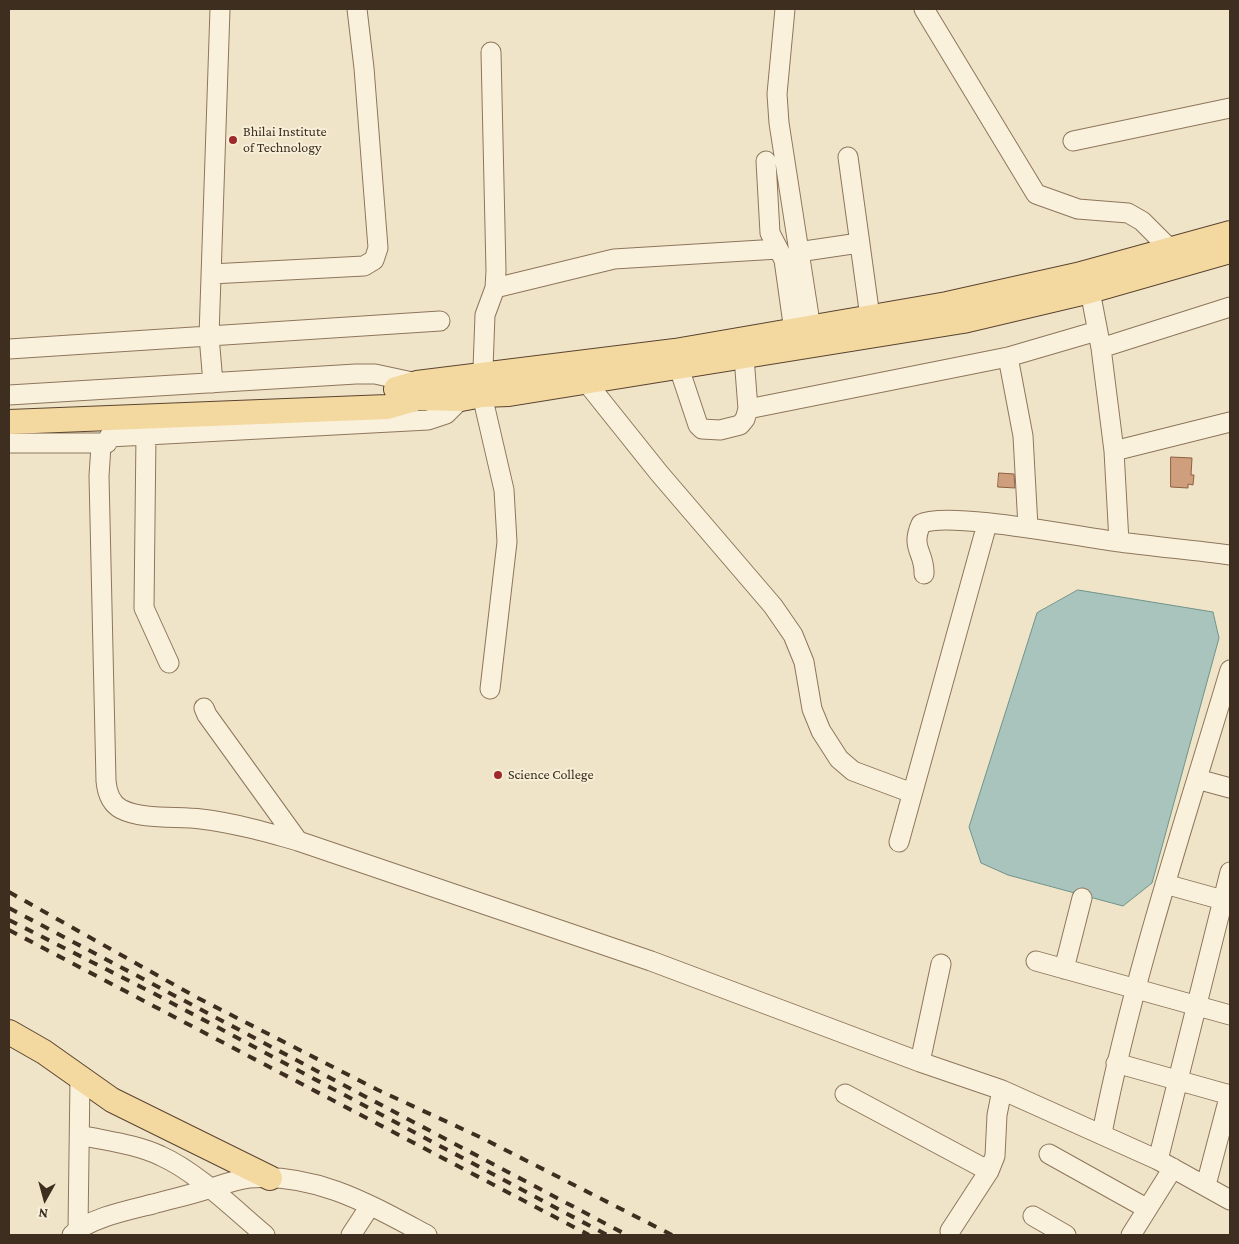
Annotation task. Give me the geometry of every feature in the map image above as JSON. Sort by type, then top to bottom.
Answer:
[{"type":"main road","points":[[9,422],[419,398],[475,390],[675,351],[947,304],[1077,275],[1230,233]]},
{"type":"main road","points":[[9,410],[386,400],[417,383],[510,394],[963,321],[1090,291],[1230,251]]},
{"type":"main road","points":[[9,1032],[44,1052],[80,1080],[135,1112],[270,1178]]},
{"type":"street","points":[[213,382],[209,336],[220,9]]},
{"type":"street","points":[[211,274],[364,266],[374,260],[378,248],[357,9]]},
{"type":"street","points":[[785,9],[777,94],[779,123],[798,252],[802,330]]},
{"type":"street","points":[[924,9],[1036,194],[1078,209],[1128,213],[1136,216],[1170,249]]},
{"type":"street","points":[[490,689],[507,542],[504,490],[475,390],[485,315],[495,288],[496,271],[491,52]]},
{"type":"street","points":[[1073,141],[1230,108]]},
{"type":"street","points":[[848,157],[870,317]]},
{"type":"street","points":[[766,161],[770,233],[784,260],[802,330]]},
{"type":"street","points":[[798,252],[859,243]]},
{"type":"street","points":[[495,288],[614,259],[778,249]]},
{"type":"street","points":[[1090,291],[1099,340],[1114,451],[1119,542]]},
{"type":"street","points":[[748,409],[1099,340],[1230,307]]},
{"type":"street","points":[[9,349],[440,321]]},
{"type":"street","points":[[679,368],[698,425],[702,429],[720,430],[740,424],[746,419],[748,409],[744,357]]},
{"type":"street","points":[[1008,357],[1022,436],[1028,527]]},
{"type":"street","points":[[9,395],[376,374],[417,383]]},
{"type":"street","points":[[587,383],[659,473],[774,606],[793,635],[804,662],[812,709],[821,732],[839,759],[853,772],[912,793]]},
{"type":"street","points":[[475,390],[446,414],[428,420],[117,435],[109,437],[107,443],[101,446],[98,476],[106,781],[108,795],[121,809],[133,814],[226,823],[298,841],[651,960],[920,1062],[1002,1090],[1102,1133],[1206,1185],[1230,1200]]},
{"type":"street","points":[[1114,451],[1230,422]]},
{"type":"street","points":[[146,434],[144,608],[169,663]]},
{"type":"street","points":[[9,443],[107,443]]},
{"type":"street","points":[[924,574],[924,566],[916,546],[917,534],[921,524],[938,519],[1028,527],[1119,542],[1230,554]]},
{"type":"street","points":[[899,842],[986,524]]},
{"type":"street","points":[[1102,1133],[1116,1063],[1134,989],[1230,670]]},
{"type":"street","points":[[204,708],[207,715],[298,841]]},
{"type":"street","points":[[1197,779],[1230,788]]},
{"type":"street","points":[[1131,1235],[1146,1208],[1165,1164],[1178,1080],[1227,901],[1230,872]]},
{"type":"street","points":[[1165,884],[1227,901]]},
{"type":"street","points":[[1064,969],[1082,898]]},
{"type":"street","points":[[1036,961],[1230,1016]]},
{"type":"street","points":[[920,1062],[941,964]]},
{"type":"street","points":[[1116,1063],[1230,1095],[1206,1185]]},
{"type":"street","points":[[80,1080],[80,1135],[75,1232],[116,1214],[247,1178],[270,1178],[325,1186],[427,1235]]},
{"type":"street","points":[[950,1231],[989,1171],[995,1156],[997,1115],[1002,1090]]},
{"type":"street","points":[[845,1094],[989,1171]]},
{"type":"street","points":[[80,1135],[136,1147],[160,1155],[179,1165],[266,1235]]},
{"type":"street","points":[[1049,1154],[1146,1208]]},
{"type":"street","points":[[351,1235],[370,1206]]},
{"type":"street","points":[[1033,1216],[1066,1235]]},
{"type":"water","points":[[1078,590],[1213,612],[1219,638],[1152,883],[1123,906],[1008,875],[981,863],[969,827],[1037,613]]},
{"type":"building","points":[[1171,457],[1192,458],[1191,475],[1194,475],[1193,485],[1188,484],[1188,488],[1171,487]]},
{"type":"building","points":[[999,473],[1014,474],[1015,488],[998,487]]},
{"type":"railway","points":[[9,892],[196,997],[378,1090],[482,1138],[672,1235]]},
{"type":"railway","points":[[9,908],[627,1235]]},
{"type":"railway","points":[[9,920],[155,994],[607,1235]]},
{"type":"railway","points":[[9,930],[589,1235]]},
{"type":"place","name":"Bhilai Institute of Technology","points":[[233,140]]},
{"type":"place","name":"Science College","points":[[498,775]]}]
